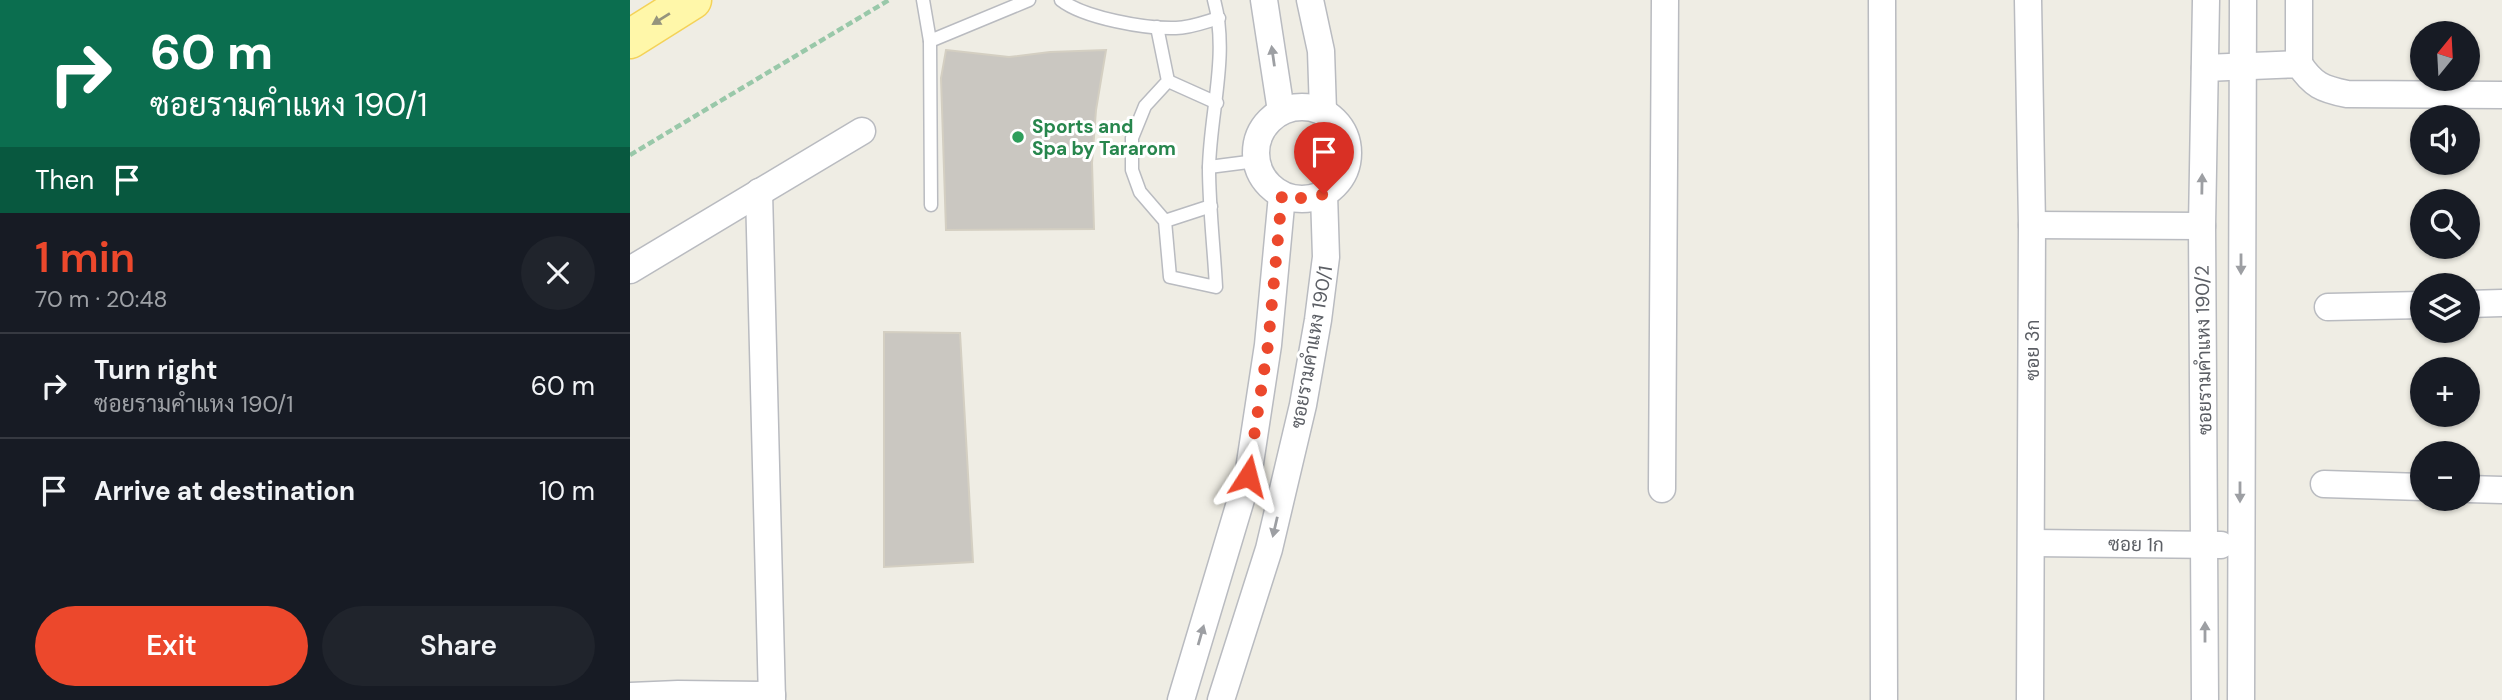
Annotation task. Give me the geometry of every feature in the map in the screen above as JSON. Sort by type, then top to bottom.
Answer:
[{"type":"main road","points":[[630,39],[692,0]]},
{"type":"street","points":[[1310,0],[1321,51],[1323,111]]},
{"type":"street","points":[[1662,489],[1665,0]]},
{"type":"street","points":[[1882,0],[1884,700]]},
{"type":"street","name":"ซอย 3ก","points":[[2028,0],[2032,225],[2030,700]]},
{"type":"street","name":"ซอยรามคำแหง 190/2","points":[[2205,700],[2202,226],[2206,0]]},
{"type":"street","name":"ซอยรามคำแหง 190/2","points":[[2241,700],[2243,0]]},
{"type":"street","points":[[2299,0],[2299,64],[2309,79],[2326,90],[2347,94],[2502,95]]},
{"type":"street","points":[[1271,1],[1281,111]]},
{"type":"street","points":[[2205,68],[2299,64]]},
{"type":"street","points":[[1295,107],[1323,111],[1344,131],[1349,145],[1345,174],[1336,186],[1324,194],[1310,199],[1282,195],[1269,186],[1261,174],[1256,161],[1260,132],[1269,120],[1281,111],[1295,107]]},
{"type":"street","points":[[630,270],[862,131]]},
{"type":"street","points":[[630,696],[678,694],[772,698],[758,192]]},
{"type":"street","name":"ซอยรามคำแหง 190/1","points":[[1221,700],[1269,549],[1303,405],[1326,257],[1324,194]]},
{"type":"street","points":[[1181,700],[1248,476],[1268,345],[1282,195]]},
{"type":"street","points":[[2032,225],[2202,226]]},
{"type":"street","points":[[2480,304],[2502,303]]},
{"type":"street","points":[[2328,307],[2410,305]]},
{"type":"street","points":[[2324,484],[2410,487]]},
{"type":"street","points":[[2480,489],[2502,490]]},
{"type":"street","name":"ซอย 1ก","points":[[2032,543],[2240,545]]},
{"type":"lane","points":[[923,0],[930,41],[930,205]]},
{"type":"lane","points":[[930,41],[1029,0]]},
{"type":"lane","points":[[1061,0],[1070,7],[1136,26],[1179,28],[1219,18]]},
{"type":"lane","points":[[1168,81],[1145,106],[1132,138],[1132,170],[1140,191],[1165,221],[1170,277],[1216,287],[1209,167],[1217,103],[1219,18],[1214,0]]},
{"type":"lane","points":[[1157,27],[1168,81]]},
{"type":"lane","points":[[1168,81],[1217,103]]},
{"type":"lane","points":[[1209,167],[1256,161]]},
{"type":"lane","points":[[1165,221],[1211,206]]},
{"type":"path","points":[[630,155],[889,0]]},
{"type":"building","name":"Sports and Spa by Tararom","points":[[946,50],[1009,57],[1106,50],[1096,110],[1092,163],[1094,229],[946,230],[941,78]]},
{"type":"building","points":[[884,332],[960,333],[973,562],[884,567]]},
{"type":"place","name":"Sports and Spa by Tararom","points":[[1018,137]]},
{"type":"route","points":[[1248,476],[1268,345],[1282,195],[1310,199],[1324,194]]}]
